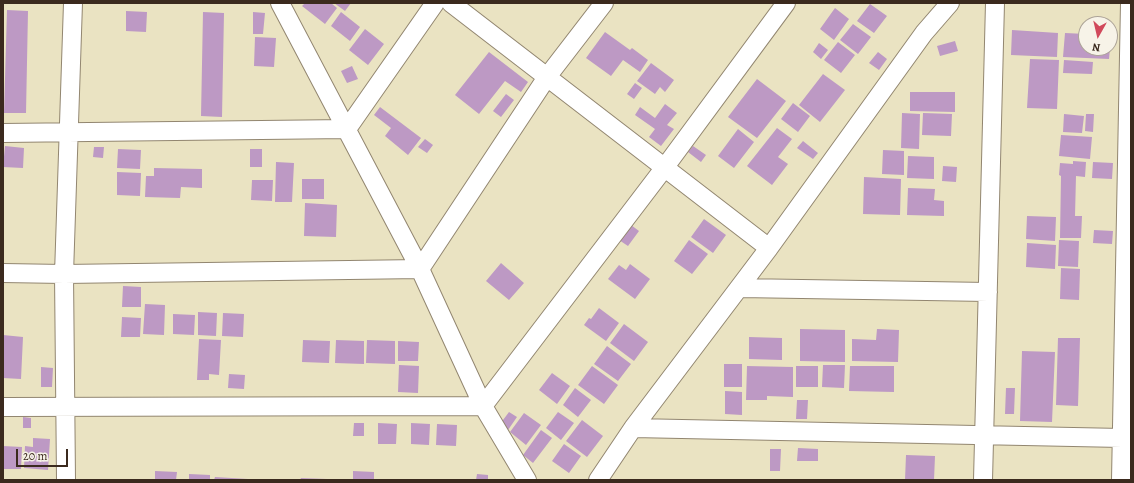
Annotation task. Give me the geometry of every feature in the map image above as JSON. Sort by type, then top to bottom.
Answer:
[{"type":"street","points":[[66,480],[64,274],[70,133],[73,3]]},
{"type":"street","points":[[280,3],[420,269],[482,406],[527,480]]},
{"type":"street","points":[[347,129],[435,3]]},
{"type":"street","points":[[451,3],[769,248]]},
{"type":"street","points":[[420,269],[547,77],[604,3]]},
{"type":"street","points":[[482,406],[665,167],[786,3]]},
{"type":"street","points":[[598,480],[633,428],[740,288],[924,33],[950,3]]},
{"type":"street","points":[[983,480],[995,3]]},
{"type":"street","points":[[1121,480],[1125,431],[1130,3]]},
{"type":"street","points":[[3,133],[347,129]]},
{"type":"street","points":[[3,273],[64,274],[420,269]]},
{"type":"street","points":[[740,288],[988,292]]},
{"type":"street","points":[[3,407],[482,406]]},
{"type":"street","points":[[633,428],[984,435],[1125,431]]},
{"type":"building","points":[[305,3],[331,3],[337,8],[325,24],[302,6]]},
{"type":"building","points":[[334,3],[351,3],[345,11]]},
{"type":"building","points":[[870,4],[887,16],[874,33],[857,21]]},
{"type":"building","points":[[835,8],[849,19],[834,40],[820,29]]},
{"type":"building","points":[[7,10],[28,11],[26,113],[4,113]]},
{"type":"building","points":[[126,11],[147,12],[146,32],[126,31]]},
{"type":"building","points":[[203,12],[224,13],[222,117],[201,116]]},
{"type":"building","points":[[253,12],[265,13],[263,34],[253,34]]},
{"type":"building","points":[[341,12],[360,27],[350,41],[331,26]]},
{"type":"building","points":[[853,24],[871,37],[858,54],[840,40]]},
{"type":"building","points":[[365,29],[384,44],[368,65],[349,50]]},
{"type":"building","points":[[1012,30],[1058,33],[1057,57],[1011,55]]},
{"type":"building","points":[[605,32],[630,50],[632,48],[648,60],[640,72],[623,60],[611,76],[586,58]]},
{"type":"building","points":[[1065,33],[1078,34],[1078,56],[1109,56],[1109,59],[1063,57]]},
{"type":"building","points":[[255,37],[276,38],[274,67],[254,66]]},
{"type":"building","points":[[955,41],[958,51],[940,56],[937,46]]},
{"type":"building","points":[[838,42],[855,55],[841,73],[824,60]]},
{"type":"building","points":[[819,43],[828,50],[821,59],[813,52]]},
{"type":"building","points":[[489,52],[528,82],[521,92],[505,81],[479,114],[455,95]]},
{"type":"building","points":[[878,52],[887,59],[879,70],[869,63]]},
{"type":"building","points":[[1030,59],[1059,60],[1057,109],[1027,108]]},
{"type":"building","points":[[1064,60],[1093,62],[1092,74],[1063,73]]},
{"type":"building","points":[[651,63],[674,80],[665,92],[660,87],[655,94],[637,81]]},
{"type":"building","points":[[352,66],[358,79],[347,83],[341,71]]},
{"type":"building","points":[[823,74],[845,90],[820,122],[799,105]]},
{"type":"building","points":[[757,79],[786,101],[757,138],[728,117]]},
{"type":"building","points":[[635,83],[642,88],[634,99],[627,94]]},
{"type":"building","points":[[910,92],[955,92],[955,112],[910,111]]},
{"type":"building","points":[[506,94],[514,100],[501,117],[493,111]]},
{"type":"building","points":[[793,103],[810,116],[798,132],[781,119]]},
{"type":"building","points":[[665,104],[677,113],[667,125],[674,129],[661,146],[649,137],[655,129],[635,115],[640,107],[655,118]]},
{"type":"building","points":[[380,107],[421,138],[408,155],[385,136],[391,128],[374,115]]},
{"type":"building","points":[[902,113],[920,114],[919,149],[901,148]]},
{"type":"building","points":[[923,113],[952,114],[951,136],[922,135]]},
{"type":"building","points":[[1064,114],[1084,116],[1082,133],[1063,132]]},
{"type":"building","points":[[1086,114],[1094,114],[1093,132],[1085,131]]},
{"type":"building","points":[[777,128],[792,139],[778,157],[788,164],[772,185],[747,166]]},
{"type":"building","points":[[738,129],[754,142],[734,168],[718,156]]},
{"type":"building","points":[[1061,135],[1092,137],[1090,159],[1059,156]]},
{"type":"building","points":[[425,139],[433,145],[427,153],[418,147]]},
{"type":"building","points":[[803,141],[818,153],[813,159],[797,148]]},
{"type":"building","points":[[5,146],[24,148],[23,168],[3,167]]},
{"type":"building","points":[[693,146],[706,155],[701,162],[688,152]]},
{"type":"building","points":[[94,147],[104,147],[103,158],[93,157]]},
{"type":"building","points":[[118,149],[141,150],[140,169],[117,168]]},
{"type":"building","points":[[250,149],[262,149],[262,167],[250,167]]},
{"type":"building","points":[[883,150],[904,151],[904,175],[882,174]]},
{"type":"building","points":[[908,156],[934,157],[934,179],[907,178]]},
{"type":"building","points":[[1073,161],[1086,162],[1085,177],[1076,176],[1075,216],[1082,216],[1081,238],[1060,238],[1060,163],[1073,164]]},
{"type":"building","points":[[276,162],[294,163],[292,202],[275,202]]},
{"type":"building","points":[[1093,162],[1113,163],[1112,179],[1092,178]]},
{"type":"building","points":[[943,166],[957,167],[956,182],[942,181]]},
{"type":"building","points":[[154,168],[202,169],[202,188],[181,187],[180,198],[145,197],[146,176],[154,176]]},
{"type":"building","points":[[117,172],[141,173],[140,196],[117,195]]},
{"type":"building","points":[[864,177],[901,179],[900,215],[863,214]]},
{"type":"building","points":[[302,179],[324,179],[324,199],[302,199]]},
{"type":"building","points":[[252,180],[273,180],[272,201],[251,200]]},
{"type":"building","points":[[908,188],[935,189],[934,200],[944,201],[944,216],[907,215]]},
{"type":"building","points":[[305,203],[337,205],[336,237],[304,236]]},
{"type":"building","points":[[1027,216],[1056,217],[1055,241],[1026,239]]},
{"type":"building","points":[[704,219],[726,235],[713,253],[691,237]]},
{"type":"building","points":[[631,225],[639,231],[628,246],[619,240]]},
{"type":"building","points":[[1094,230],[1113,231],[1112,244],[1093,243]]},
{"type":"building","points":[[689,240],[708,254],[692,274],[674,261]]},
{"type":"building","points":[[1059,240],[1079,241],[1078,267],[1058,266]]},
{"type":"building","points":[[1027,243],[1056,245],[1055,269],[1026,267]]},
{"type":"building","points":[[501,263],[524,283],[509,300],[486,281]]},
{"type":"building","points":[[630,264],[650,279],[635,299],[608,279],[619,265],[626,270]]},
{"type":"building","points":[[1061,268],[1080,269],[1079,300],[1060,299]]},
{"type":"building","points":[[123,286],[141,287],[141,307],[122,307]]},
{"type":"building","points":[[145,304],[165,305],[164,335],[143,334]]},
{"type":"building","points":[[599,308],[619,323],[606,341],[584,325],[589,318],[591,319]]},
{"type":"building","points":[[198,312],[217,313],[216,336],[198,335]]},
{"type":"building","points":[[223,313],[244,314],[243,337],[222,336]]},
{"type":"building","points":[[173,314],[195,315],[194,335],[173,334]]},
{"type":"building","points":[[122,317],[141,318],[140,337],[121,337]]},
{"type":"building","points":[[624,324],[648,342],[634,361],[610,343]]},
{"type":"building","points":[[800,329],[845,330],[845,362],[800,361]]},
{"type":"building","points":[[877,329],[899,330],[898,362],[852,361],[852,339],[876,340]]},
{"type":"building","points":[[3,335],[23,337],[21,379],[3,378]]},
{"type":"building","points":[[749,337],[782,338],[782,360],[749,359]]},
{"type":"building","points":[[1058,338],[1080,338],[1078,406],[1056,405]]},
{"type":"building","points":[[199,339],[221,340],[219,375],[209,374],[209,380],[197,380]]},
{"type":"building","points":[[303,340],[330,341],[329,363],[302,362]]},
{"type":"building","points":[[336,340],[364,341],[364,364],[335,363]]},
{"type":"building","points":[[367,340],[395,341],[395,364],[366,363]]},
{"type":"building","points":[[398,341],[419,342],[418,361],[398,361]]},
{"type":"building","points":[[607,346],[631,364],[618,381],[594,364]]},
{"type":"building","points":[[1022,351],[1055,352],[1052,422],[1020,421]]},
{"type":"building","points":[[724,364],[742,364],[742,387],[724,387]]},
{"type":"building","points":[[399,365],[419,366],[418,393],[398,392]]},
{"type":"building","points":[[823,365],[845,365],[844,388],[822,387]]},
{"type":"building","points":[[592,366],[618,385],[604,404],[578,385]]},
{"type":"building","points":[[747,366],[793,367],[793,397],[767,396],[767,400],[746,400]]},
{"type":"building","points":[[796,366],[818,366],[818,387],[796,387]]},
{"type":"building","points":[[850,366],[894,366],[894,392],[849,391]]},
{"type":"building","points":[[41,367],[53,368],[52,387],[41,387]]},
{"type":"building","points":[[552,373],[570,386],[557,404],[539,390]]},
{"type":"building","points":[[229,374],[245,375],[244,389],[228,388]]},
{"type":"building","points":[[575,388],[591,400],[578,417],[563,405]]},
{"type":"building","points":[[1006,388],[1015,388],[1014,414],[1005,414]]},
{"type":"building","points":[[725,391],[742,392],[742,415],[725,414]]},
{"type":"building","points":[[797,400],[808,400],[807,419],[796,419]]},
{"type":"building","points":[[509,412],[517,417],[508,430],[500,424]]},
{"type":"building","points":[[558,412],[574,423],[561,440],[546,428]]},
{"type":"building","points":[[524,413],[541,425],[526,445],[510,432]]},
{"type":"building","points":[[23,417],[31,418],[31,428],[23,428]]},
{"type":"building","points":[[582,420],[603,436],[587,457],[566,441]]},
{"type":"building","points":[[354,423],[364,423],[364,436],[353,436]]},
{"type":"building","points":[[378,423],[397,424],[396,444],[378,444]]},
{"type":"building","points":[[411,423],[430,424],[429,445],[411,444]]},
{"type":"building","points":[[437,424],[457,425],[456,446],[436,445]]},
{"type":"building","points":[[541,430],[552,438],[533,463],[523,455]]},
{"type":"building","points":[[33,438],[50,439],[48,470],[24,468],[25,446],[33,447]]},
{"type":"building","points":[[564,444],[581,456],[569,473],[552,461]]},
{"type":"building","points":[[3,446],[22,447],[21,469],[3,469]]},
{"type":"building","points":[[798,448],[818,449],[818,461],[797,461]]},
{"type":"building","points":[[770,449],[781,449],[780,471],[770,471]]},
{"type":"building","points":[[906,455],[935,456],[934,480],[905,480]]},
{"type":"building","points":[[155,471],[177,472],[176,480],[155,480]]},
{"type":"building","points":[[353,471],[374,472],[374,480],[353,480]]},
{"type":"building","points":[[189,474],[210,475],[210,480],[189,480]]},
{"type":"building","points":[[477,474],[488,475],[488,480],[476,480]]},
{"type":"building","points":[[215,477],[248,479],[248,480],[214,480]]},
{"type":"building","points":[[301,478],[327,479],[327,480],[300,480]]}]
